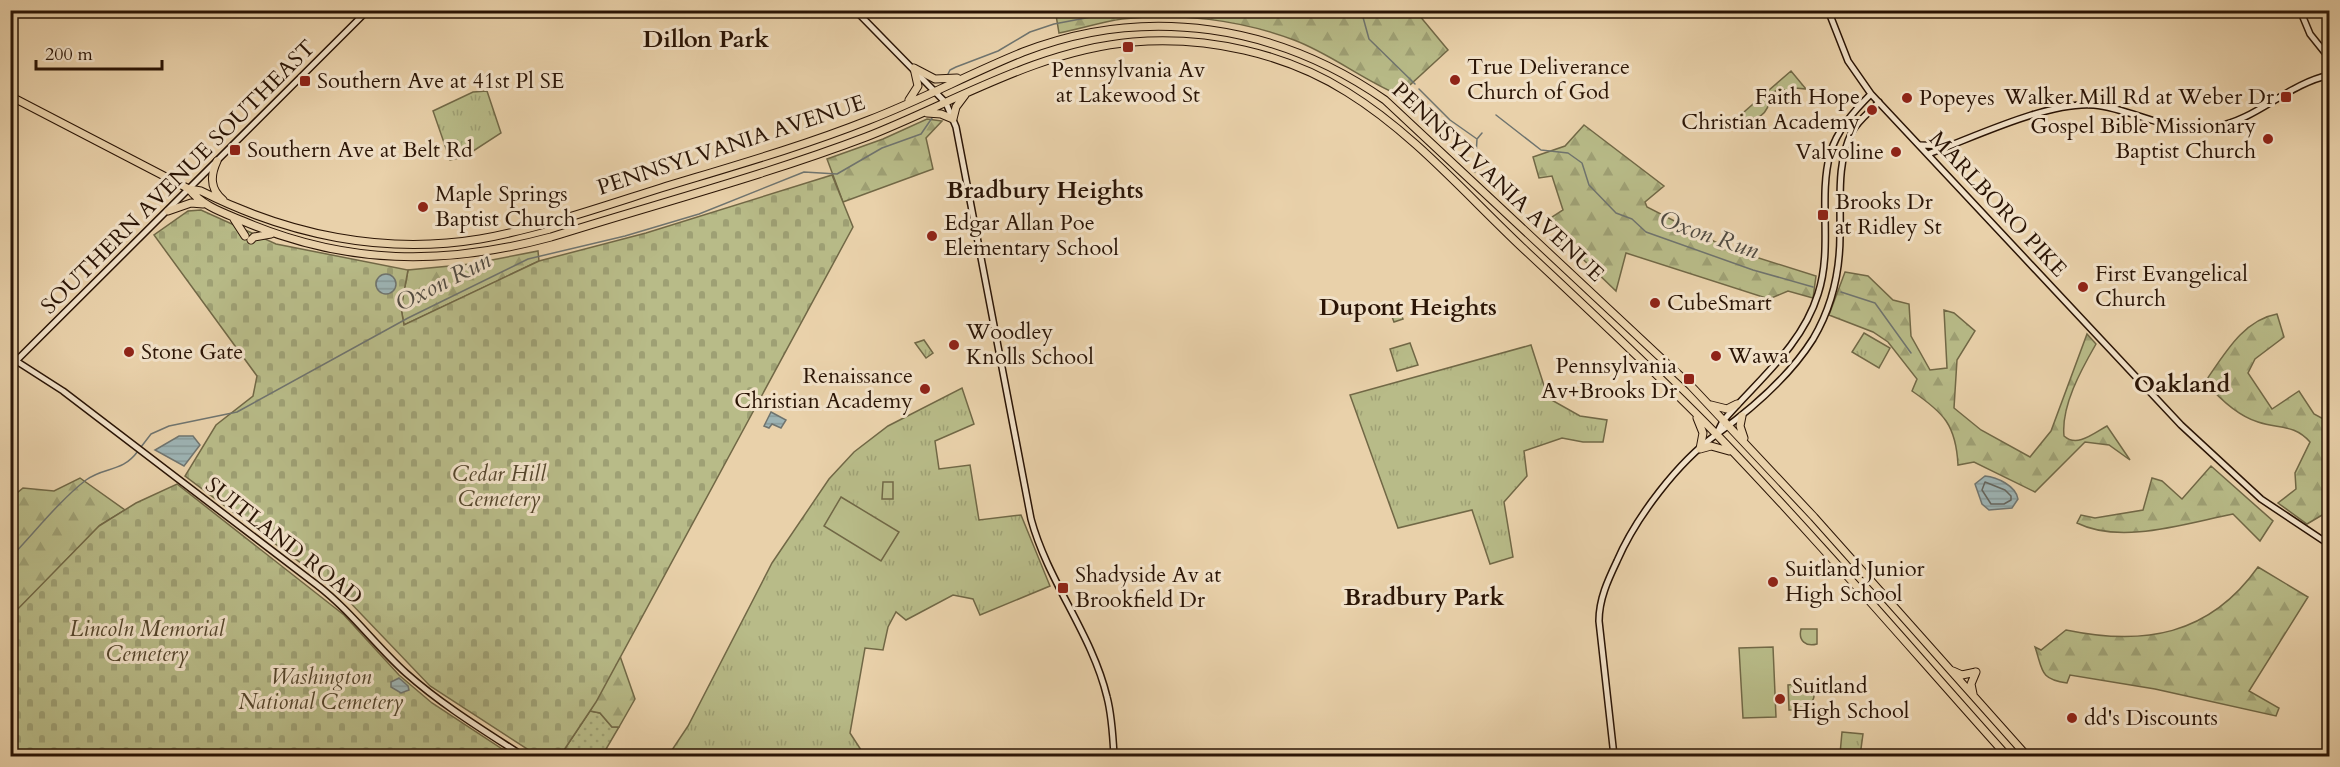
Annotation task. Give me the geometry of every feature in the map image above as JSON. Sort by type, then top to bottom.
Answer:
[{"type":"highway","name":"PENNSYLVANIA AVENUE","points":[[189,189],[201,191],[275,223],[310,233],[360,241],[408,244],[455,242],[503,234],[776,153],[896,109],[995,64],[1067,37],[1148,26],[1207,28],[1248,35],[1325,63],[1367,87],[1407,118],[1705,402],[1746,444],[2026,756]]},
{"type":"highway","name":"PENNSYLVANIA AVENUE","points":[[189,189],[196,199],[277,234],[353,253],[418,258],[514,246],[797,160],[925,113],[1057,57],[1101,46],[1152,40],[1192,42],[1246,50],[1312,74],[1347,92],[1387,120],[1716,434],[2007,756]]},
{"type":"highway","points":[[914,68],[931,78],[946,80],[995,64]]},
{"type":"highway","points":[[896,109],[911,100],[917,91],[918,77],[914,68]]},
{"type":"highway","points":[[925,113],[941,114],[953,119],[956,107],[965,95]]},
{"type":"highway","points":[[10,96],[189,189]]},
{"type":"highway","points":[[217,161],[212,176],[213,189],[230,205]]},
{"type":"highway","points":[[168,211],[191,203],[208,204]]},
{"type":"highway","points":[[225,213],[238,222],[248,238],[262,234],[277,234]]},
{"type":"highway","points":[[308,243],[310,233]]},
{"type":"highway","points":[[1705,402],[1722,409],[1737,404]]},
{"type":"highway","points":[[1692,411],[1703,433],[1700,449],[1720,447],[1736,455]]},
{"type":"highway","points":[[1742,416],[1740,426],[1746,444]]},
{"type":"highway","points":[[1946,666],[1962,675],[1976,672],[1971,686],[1975,699]]},
{"type":"street","name":"SOUTHERN AVENUE SOUTHEAST","points":[[10,367],[368,10]]},
{"type":"street","points":[[855,10],[946,103],[959,136],[1031,519],[1043,554],[1102,681],[1111,717],[1114,756]]},
{"type":"street","name":"MARLBORO PIKE","points":[[1828,10],[1838,42],[1870,94],[2218,460],[2261,499],[2330,545]]},
{"type":"street","points":[[2300,10],[2310,34],[2330,59]]},
{"type":"street","points":[[1928,154],[2067,105],[2104,106],[2173,127],[2214,127],[2254,112],[2298,85],[2330,75]]},
{"type":"street","points":[[1614,756],[1599,634],[1601,601],[1624,545],[1638,519],[1668,482],[1726,424],[1737,404],[1786,352],[1809,317],[1825,268],[1826,188],[1830,153],[1846,122],[1870,94]]},
{"type":"street","points":[[1726,424],[1742,416],[1798,360],[1824,318],[1837,275],[1840,183],[1846,149],[1852,131],[1879,102]]},
{"type":"street","points":[[1919,145],[1952,146]]},
{"type":"street","name":"SUITLAND ROAD","points":[[10,357],[63,391],[332,597],[393,660],[430,694],[523,756]]},
{"type":"green space","points":[[1062,10],[1413,11],[1448,50],[1399,95],[1308,46],[1253,27],[1187,17],[1143,17],[1114,20],[1059,33],[1056,15]]},
{"type":"green space","points":[[1791,71],[1806,89],[1795,88],[1790,91],[1779,89],[1772,93],[1768,108],[1761,115],[1736,119]]},
{"type":"green space","points":[[487,91],[501,133],[464,157],[450,160],[433,111],[473,92]]},
{"type":"green space","points":[[927,119],[942,121],[926,138],[933,169],[843,202],[827,159],[883,139]]},
{"type":"green space","points":[[1584,125],[1664,186],[1645,202],[1647,207],[1727,248],[1816,276],[1813,298],[1788,291],[1769,299],[1626,253],[1616,291],[1563,240],[1552,217],[1563,210],[1552,176],[1539,178],[1533,157],[1565,146]]},
{"type":"green space","name":"Cedar Hill Cemetery","points":[[832,175],[853,227],[596,702],[560,756],[538,756],[430,686],[342,594],[185,476],[216,425],[253,396],[257,376],[154,235],[188,211],[201,210],[276,244],[408,270],[401,308],[404,325],[539,261],[646,233]]},
{"type":"green space","points":[[538,251],[539,261],[404,325],[401,308],[408,270],[471,264]]},
{"type":"green space","points":[[1845,272],[1868,276],[1893,300],[1909,304],[1911,336],[1930,370],[1947,368],[1944,310],[1954,313],[1975,331],[1957,360],[1954,408],[1981,430],[2030,457],[2051,431],[2087,334],[2096,344],[2078,377],[2069,401],[2064,436],[2080,440],[2107,426],[2130,460],[2109,445],[2085,442],[2035,492],[1974,462],[1958,465],[1954,440],[1946,421],[1932,406],[1912,391],[1917,379],[1888,342],[1873,332],[1829,315]]},
{"type":"green space","points":[[1397,304],[1403,319],[1394,322],[1388,306]]},
{"type":"green space","points":[[2277,314],[2284,337],[2255,359],[2248,373],[2272,409],[2299,391],[2314,414],[2329,422],[2329,511],[2307,524],[2278,503],[2296,489],[2295,473],[2310,442],[2298,432],[2258,422],[2236,411],[2205,382],[2227,350],[2244,331],[2254,323]]},
{"type":"green space","points":[[1864,333],[1890,348],[1879,368],[1852,352]]},
{"type":"green space","points":[[924,340],[933,353],[926,358],[915,343]]},
{"type":"green space","points":[[1410,343],[1418,365],[1397,371],[1390,349]]},
{"type":"green space","points":[[1531,345],[1548,398],[1580,416],[1607,420],[1603,442],[1583,442],[1562,438],[1524,451],[1527,476],[1504,502],[1513,557],[1490,564],[1472,510],[1398,528],[1350,395]]},
{"type":"green space","points":[[962,388],[974,424],[935,441],[939,469],[970,465],[979,520],[1021,515],[1050,586],[980,615],[973,599],[953,595],[906,620],[896,612],[888,627],[883,650],[865,648],[850,733],[865,756],[668,756],[688,726],[772,563],[829,479],[854,452],[888,426]]},
{"type":"green space","points":[[2211,466],[2273,521],[2260,541],[2233,514],[2175,527],[2134,532],[2094,529],[2077,523],[2081,515],[2095,518],[2143,510],[2152,478],[2162,481],[2182,499]]},
{"type":"green space","points":[[80,478],[125,510],[100,525],[11,617],[11,498],[23,488],[54,491]]},
{"type":"green space","points":[[883,482],[893,482],[893,499],[882,499]]},
{"type":"green space","name":"Lincoln Memorial Cemetery","points":[[177,484],[344,615],[399,675],[432,703],[513,756],[11,756],[10,617],[99,526],[136,503]]},
{"type":"green space","points":[[841,497],[899,532],[881,561],[824,526]]},
{"type":"green space","points":[[2258,567],[2308,597],[2249,691],[2279,708],[2276,716],[2155,689],[2070,675],[2067,683],[2051,679],[2041,667],[2035,647],[2041,650],[2066,630],[2122,637],[2172,630],[2196,621],[2218,608],[2239,590]]},
{"type":"green space","points":[[1801,629],[1817,629],[1817,644],[1806,644],[1801,637]]},
{"type":"green space","points":[[1773,647],[1776,717],[1743,718],[1739,648]]},
{"type":"green space","points":[[620,656],[635,699],[619,727],[612,727],[600,713],[590,711]]},
{"type":"green space","points":[[1812,683],[1814,698],[1810,704],[1804,710],[1789,710],[1788,685]]},
{"type":"green space","points":[[590,711],[600,713],[612,727],[619,727],[602,756],[560,756]]},
{"type":"green space","points":[[1842,732],[1863,734],[1860,756],[1840,754]]},
{"type":"water","points":[[386,274],[393,277],[396,284],[393,291],[386,294],[379,291],[376,284],[379,277]]},
{"type":"water","points":[[771,412],[786,420],[781,428],[772,424],[769,428],[764,426]]},
{"type":"water","points":[[179,436],[193,436],[200,445],[184,466],[155,450]]},
{"type":"water","points":[[1985,476],[2000,480],[2014,490],[2018,499],[2012,508],[1989,510],[1982,504],[1975,484]]},
{"type":"water","points":[[399,678],[409,690],[401,693],[391,687],[391,682]]},
{"type":"waterway","name":"Oxon Run","points":[[947,76],[950,70],[998,51],[1030,32],[1054,24],[1128,10]]},
{"type":"waterway","name":"Oxon Run","points":[[1361,10],[1369,39],[1415,84]]},
{"type":"waterway","name":"Oxon Run","points":[[1419,89],[1450,120],[1477,139],[1475,172]]},
{"type":"waterway","name":"Oxon Run","points":[[1496,115],[1541,150],[1568,153],[1582,163],[1589,185],[1616,213],[1632,219],[1646,232],[1753,270],[1813,287]]},
{"type":"waterway","name":"Oxon Run","points":[[141,447],[151,434],[169,426],[237,412],[408,318],[528,259],[625,236],[699,214],[804,172],[837,174],[882,148],[921,134],[932,118]]},
{"type":"waterway","name":"Oxon Run","points":[[1477,139],[1482,133]]},
{"type":"waterway","name":"Oxon Run","points":[[1841,292],[1875,303],[1911,353]]},
{"type":"waterway","name":"Oxon Run","points":[[10,558],[56,507],[86,480],[126,463],[138,451]]},
{"type":"place","name":"Pennsylvania Av at Lakewood St","points":[[1128,47]]},
{"type":"place","name":"True Deliverance Church of God","points":[[1455,80]]},
{"type":"place","name":"Southern Ave at 41st Pl SE","points":[[305,81]]},
{"type":"place","name":"Walker Mill Rd at Weber Dr","points":[[2286,97]]},
{"type":"place","name":"Popeyes","points":[[1907,98]]},
{"type":"place","name":"Faith Hope Christian Academy","points":[[1872,110]]},
{"type":"place","name":"Gospel Bible Missionary Baptist Church","points":[[2268,139]]},
{"type":"place","name":"Southern Ave at Belt Rd","points":[[235,150]]},
{"type":"place","name":"Valvoline","points":[[1896,152]]},
{"type":"place","name":"Maple Springs Baptist Church","points":[[423,207]]},
{"type":"place","name":"Brooks Dr at Ridley St","points":[[1823,215]]},
{"type":"place","name":"Edgar Allan Poe Elementary School","points":[[932,236]]},
{"type":"place","name":"First Evangelical Church","points":[[2083,287]]},
{"type":"place","name":"CubeSmart","points":[[1655,303]]},
{"type":"place","name":"Woodley Knolls School","points":[[954,345]]},
{"type":"place","name":"Stone Gate","points":[[129,352]]},
{"type":"place","name":"Wawa","points":[[1716,356]]},
{"type":"place","name":"Pennsylvania Av+Brooks Dr","points":[[1689,379]]},
{"type":"place","name":"Renaissance Christian Academy","points":[[925,389]]},
{"type":"place","name":"Suitland Junior High School","points":[[1773,582]]},
{"type":"place","name":"Shadyside Av at Brookfield Dr","points":[[1063,588]]},
{"type":"place","name":"Suitland High School","points":[[1780,699]]},
{"type":"place","name":"dd's Discounts","points":[[2072,718]]},
{"type":"district","name":"Dillon Park","points":[[706,39]]},
{"type":"district","name":"Bradbury Heights","points":[[1045,190]]},
{"type":"district","name":"Dupont Heights","points":[[1408,307]]},
{"type":"district","name":"Oakland","points":[[2182,384]]},
{"type":"district","name":"Bradbury Park","points":[[1424,597]]},
{"type":"park label","name":"Washington National Cemetery","points":[[321,690]]}]
